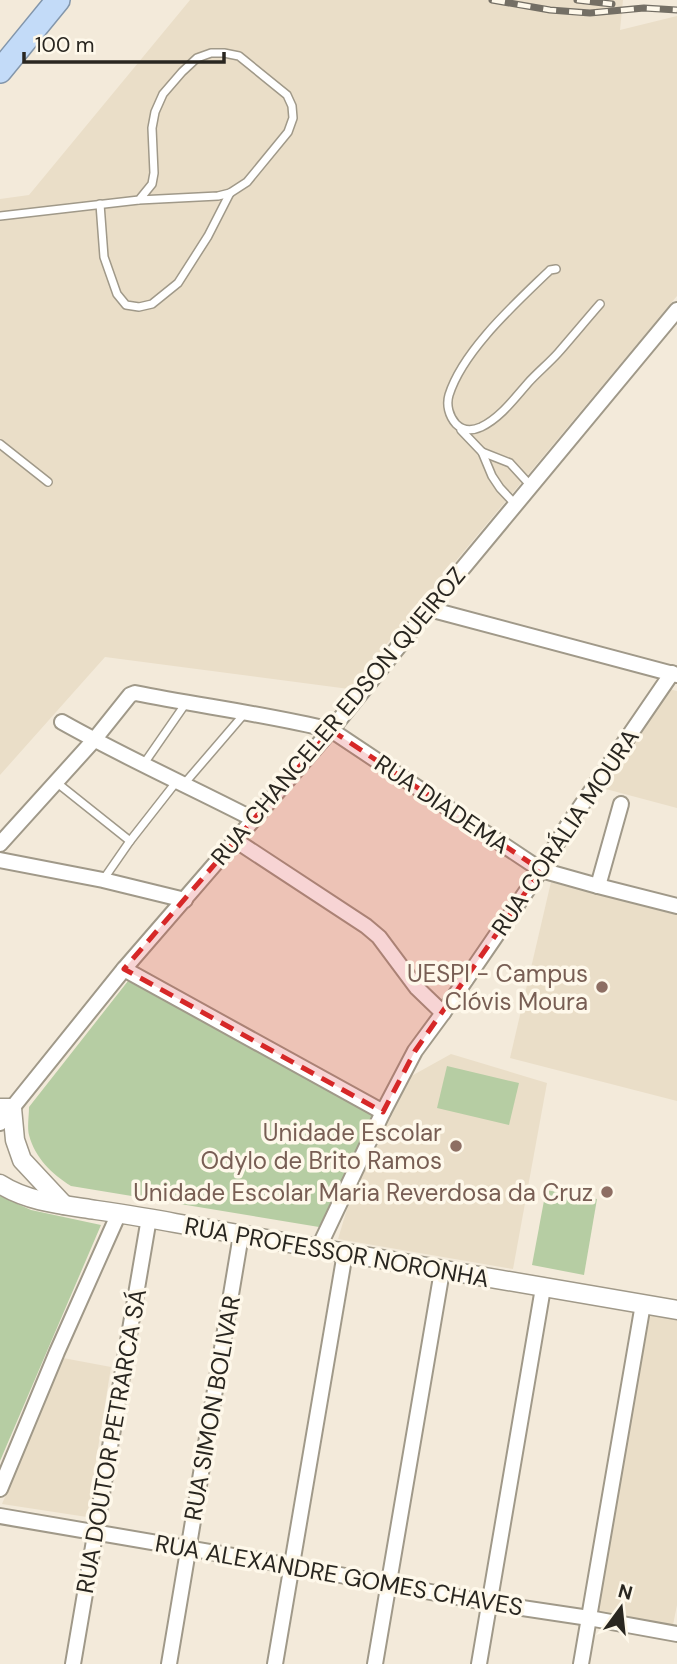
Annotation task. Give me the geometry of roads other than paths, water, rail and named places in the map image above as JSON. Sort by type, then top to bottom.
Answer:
[{"type":"highway","points":[[0,71],[58,0]]},
{"type":"street","name":"RUA CHANCELER EDSON QUEIROZ","points":[[0,1123],[6,1108],[331,730],[677,310]]},
{"type":"street","points":[[429,609],[674,674]]},
{"type":"street","name":"RUA CORÁLIA MOURA","points":[[318,1249],[415,1051],[674,674]]},
{"type":"street","points":[[0,844],[94,740],[130,695],[135,693],[331,730]]},
{"type":"street","points":[[62,722],[142,765],[253,819]]},
{"type":"street","name":"RUA DIADEMA","points":[[331,730],[541,870],[677,906]]},
{"type":"street","points":[[598,886],[621,804]]},
{"type":"street","points":[[234,840],[358,920],[379,937],[417,988],[443,1013]]},
{"type":"street","points":[[0,860],[103,880],[185,900]]},
{"type":"street","points":[[124,970],[383,1112]]},
{"type":"street","points":[[6,1108],[22,1160],[64,1205]]},
{"type":"street","name":"RUA PROFESSOR NORONHA","points":[[0,1184],[28,1197],[64,1205],[677,1310]]},
{"type":"street","points":[[0,1489],[119,1213]]},
{"type":"street","name":"RUA DOUTOR PETRARCA SÁ","points":[[73,1664],[149,1218]]},
{"type":"street","name":"RUA SIMON BOLIVAR","points":[[169,1664],[241,1235]]},
{"type":"street","points":[[275,1664],[345,1254]]},
{"type":"street","points":[[375,1664],[442,1271]]},
{"type":"street","points":[[479,1664],[543,1288]]},
{"type":"street","points":[[581,1664],[643,1304]]},
{"type":"street","name":"RUA ALEXANDRE GOMES CHAVES","points":[[0,1516],[677,1634]]},
{"type":"lane","points":[[0,216],[230,193],[247,182],[288,132],[293,118],[287,95],[239,56],[211,53],[197,58],[163,94],[155,112],[152,128],[152,184],[139,200]]},
{"type":"lane","points":[[100,204],[104,257],[117,294],[126,304],[139,307],[152,304],[178,283],[208,236],[230,193]]},
{"type":"lane","points":[[516,504],[492,476],[482,452],[453,420],[448,409],[448,396],[460,371],[481,341],[515,303],[550,270],[556,269]]},
{"type":"lane","points":[[460,428],[471,430],[482,427],[502,411],[600,304]]},
{"type":"lane","points":[[0,444],[48,482]]},
{"type":"lane","points":[[482,452],[510,463],[531,485]]},
{"type":"lane","points":[[142,765],[186,704]]},
{"type":"lane","points":[[103,880],[130,841],[245,712]]},
{"type":"lane","points":[[55,782],[130,841]]},
{"type":"railway","points":[[492,0],[550,10],[590,13],[644,8],[677,10]]},
{"type":"railway","points":[[577,0],[612,4]]},
{"type":"place","name":"UESPI - Campus Clóvis Moura","points":[[602,987]]},
{"type":"place","name":"Unidade Escolar Odylo de Brito Ramos","points":[[456,1146]]},
{"type":"place","name":"Unidade Escolar Maria Reverdosa da Cruz","points":[[607,1192]]}]
